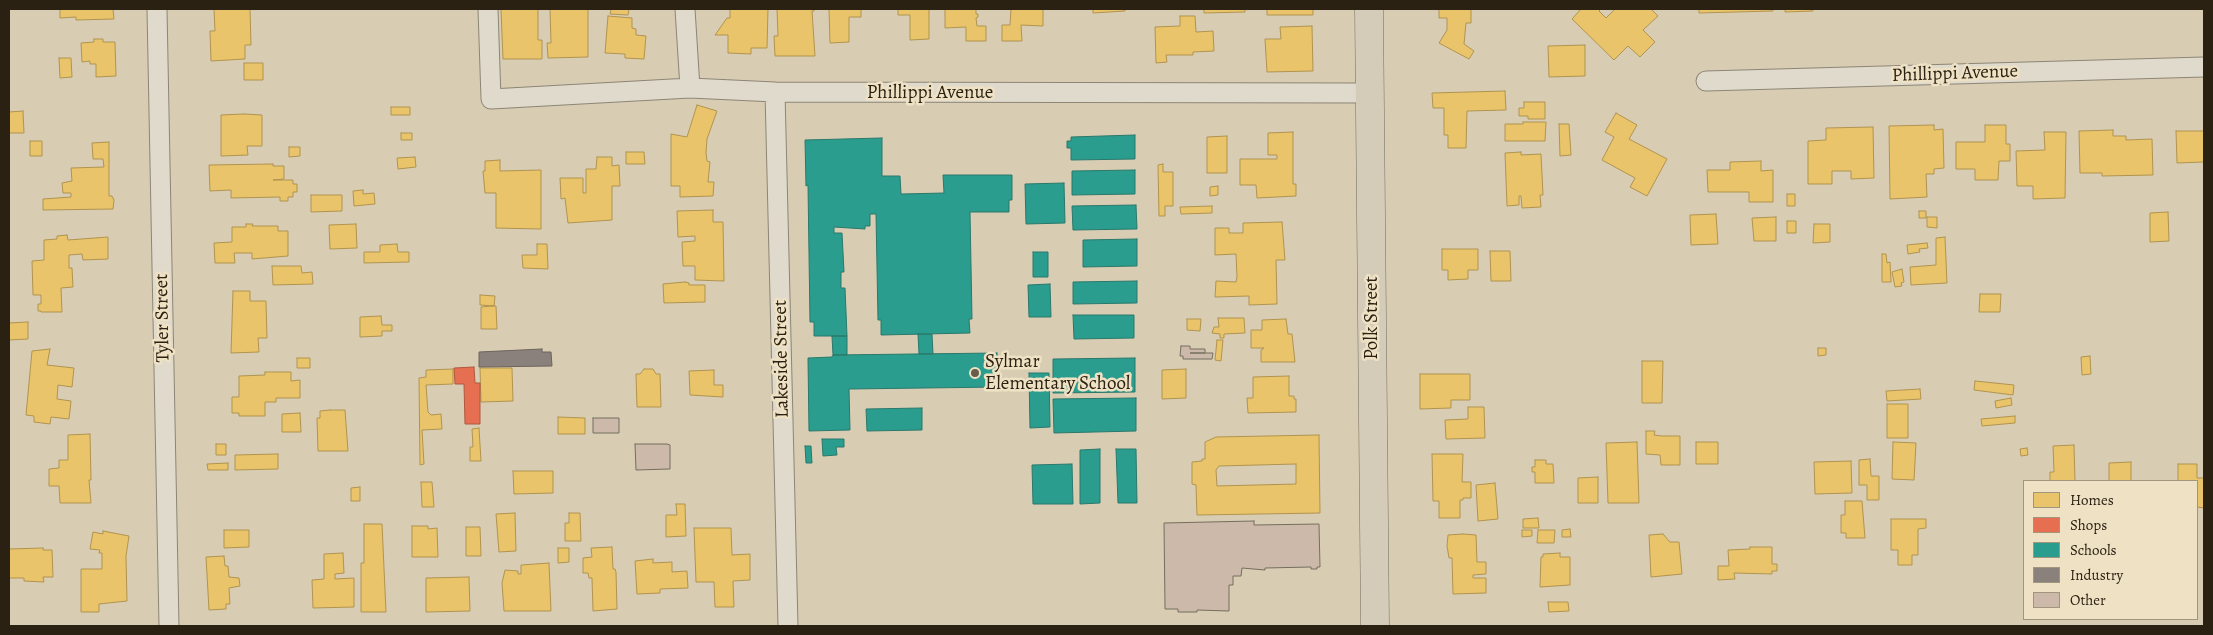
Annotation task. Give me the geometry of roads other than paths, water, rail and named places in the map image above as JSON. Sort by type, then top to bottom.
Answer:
[{"type":"main road","name":"Polk Street","points":[[1369,9],[1375,626]]},
{"type":"street","name":"Tyler Street","points":[[157,9],[169,626]]},
{"type":"street","name":"Phillippi Avenue","points":[[488,9],[491,99],[690,88],[775,92],[1370,93]]},
{"type":"street","points":[[685,9],[690,88]]},
{"type":"street","name":"Phillippi Avenue","points":[[1706,81],[2204,67]]},
{"type":"street","name":"Lakeside Street","points":[[775,92],[788,626]]},
{"type":"place","name":"Sylmar Elementary School","points":[[975,373]]}]
